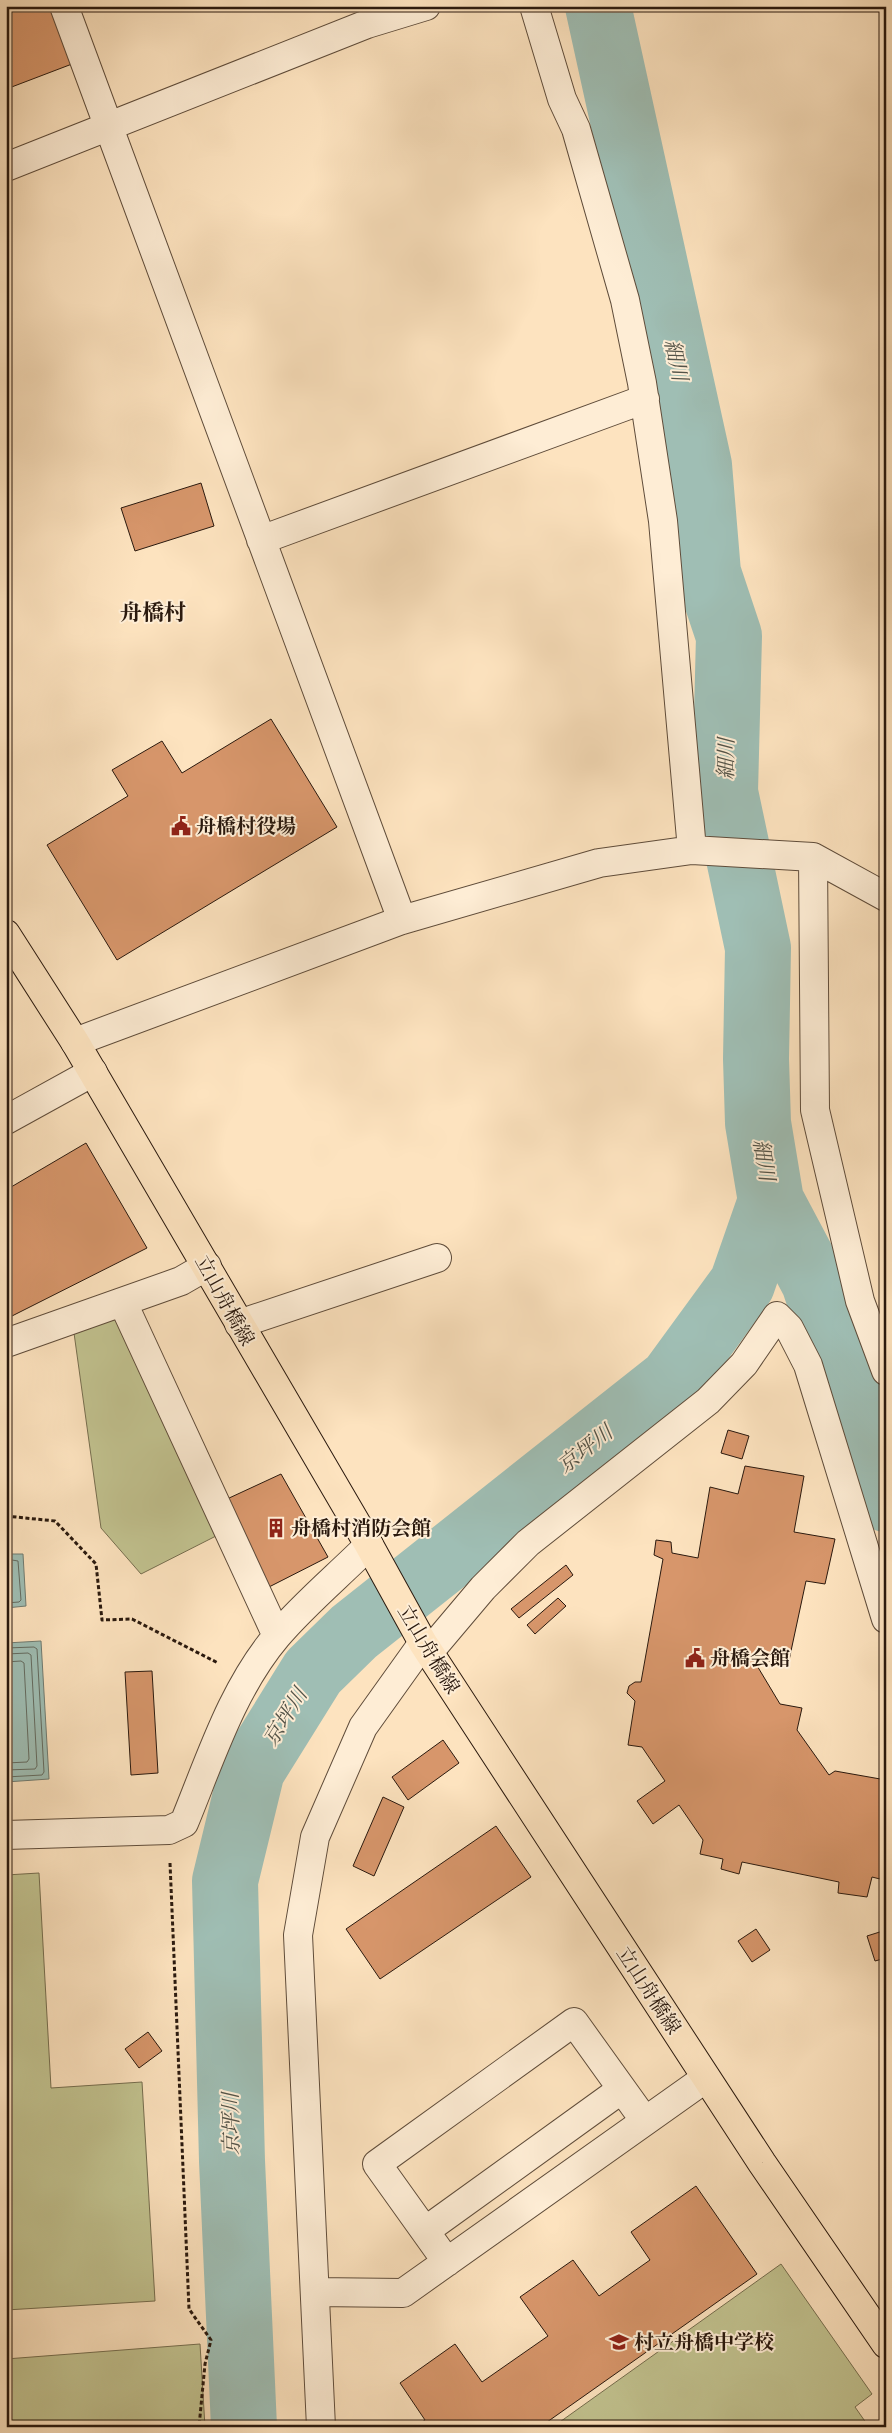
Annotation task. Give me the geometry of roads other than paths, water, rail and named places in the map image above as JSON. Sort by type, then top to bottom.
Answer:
[{"type":"main road","name":"立山舟橋線","points":[[6,934],[93,1072],[426,1647],[762,2163],[886,2344]]},
{"type":"street","points":[[64,6],[402,920]]},
{"type":"street","points":[[6,167],[368,24],[426,6]]},
{"type":"street","points":[[534,6],[562,99],[576,129],[622,290],[645,399],[663,521],[692,850]]},
{"type":"street","points":[[261,540],[645,399]]},
{"type":"street","points":[[75,1042],[402,920],[599,863],[692,850],[813,857],[886,897]]},
{"type":"street","points":[[813,857],[814,1110],[860,1301],[886,1371]]},
{"type":"street","points":[[6,1120],[93,1072]]},
{"type":"street","points":[[239,1324],[437,1258]]},
{"type":"street","points":[[6,1343],[181,1281],[207,1266]]},
{"type":"street","points":[[123,1303],[277,1636]]},
{"type":"street","points":[[321,2427],[298,1936],[314,1837],[364,1727],[426,1647],[528,1543],[649,1450],[708,1401],[744,1364],[777,1316],[789,1328],[808,1365],[886,1619]]},
{"type":"street","points":[[6,1835],[169,1830],[184,1823],[226,1722],[248,1678],[277,1636],[369,1546]]},
{"type":"street","points":[[447,2262],[377,2164],[574,2022],[645,2121]]},
{"type":"street","points":[[315,2292],[403,2293],[706,2078]]},
{"type":"street","points":[[425,2231],[622,2089]]},
{"type":"water","points":[[6,1554],[23,1554],[26,1606],[6,1608]]},
{"type":"water","points":[[41,1641],[49,1779],[6,1782],[6,1643]]},
{"type":"waterway","name":"細川","points":[[598,6],[699,465],[708,573],[729,636],[725,792],[758,948],[756,1059],[758,1123],[771,1201],[814,1282],[886,1499]]},
{"type":"waterway","name":"京坪川","points":[[244,2427],[232,2161],[225,1881],[252,1770],[313,1672],[354,1632],[672,1380],[742,1284],[771,1201]]},
{"type":"place","name":"舟橋村役場","points":[[181,826]]},
{"type":"place","name":"舟橋村消防会館","points":[[276,1528]]},
{"type":"place","name":"舟橋会館","points":[[695,1658]]},
{"type":"place","name":"村立舟橋中学校","points":[[619,2342]]},
{"type":"district","name":"舟橋村","points":[[153,612]]}]
